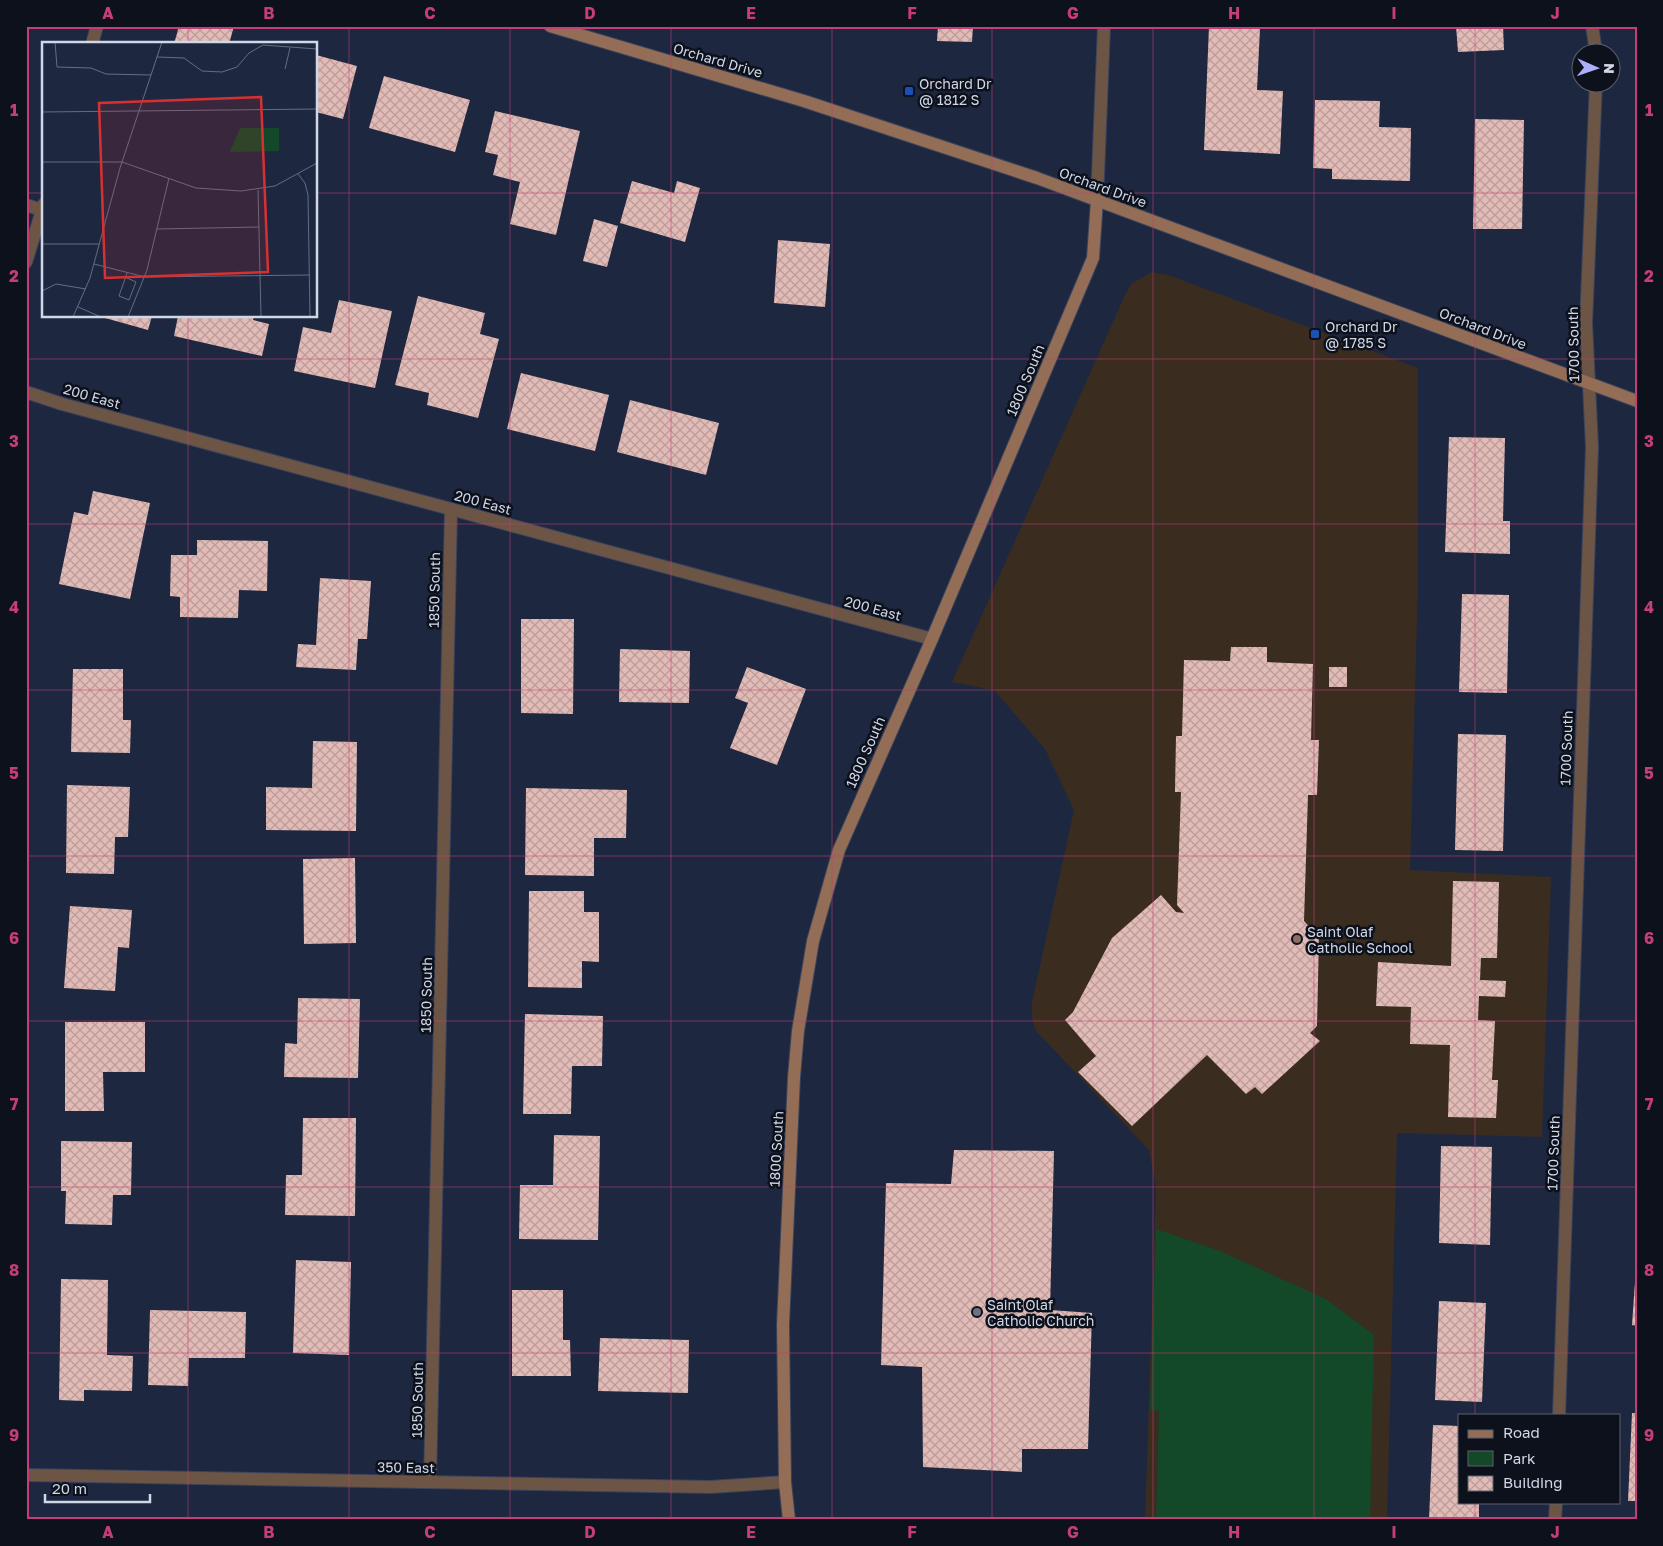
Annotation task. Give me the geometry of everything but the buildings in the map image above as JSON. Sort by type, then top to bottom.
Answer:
[{"type":"main road","name":"Orchard Drive","points":[[550,26],[921,138],[1097,200],[1637,402]]},
{"type":"main road","name":"1800 South","points":[[789,1520],[785,1482],[783,1325],[794,1077],[804,986],[813,941],[839,850],[932,639],[1093,258],[1097,200]]},
{"type":"street","points":[[93,42],[97,26]]},
{"type":"street","name":"1800 South","points":[[1097,200],[1104,26]]},
{"type":"street","points":[[1592,26],[1594,42]]},
{"type":"street","name":"1700 South","points":[[1559,1414],[1592,447],[1586,323],[1596,92]]},
{"type":"street","points":[[26,205],[42,207]]},
{"type":"street","points":[[26,262],[42,210]]},
{"type":"street","name":"200 East","points":[[26,392],[72,407],[932,639]]},
{"type":"street","name":"1850 South","points":[[430,1482],[451,509]]},
{"type":"street","name":"350 East","points":[[26,1475],[710,1487],[785,1482]]},
{"type":"street","points":[[1555,1520],[1556,1504]]},
{"type":"shaded area","name":"Saint Olaf Catholic School","points":[[1152,272],[1168,275],[1418,368],[1418,583],[1410,870],[1551,877],[1542,1137],[1397,1133],[1387,1520],[1145,1520],[1156,1188],[1149,1150],[1036,1031],[1032,1018],[1032,1002],[1074,810],[1045,749],[994,690],[952,682],[1125,295],[1131,284]]},
{"type":"green space","points":[[1156,1229],[1220,1251],[1326,1299],[1374,1335],[1370,1520],[1156,1520],[1159,1411],[1150,1410]]},
{"type":"place","name":"Orchard Dr @ 1812 S","points":[[909,91]]},
{"type":"place","name":"Orchard Dr @ 1785 S","points":[[1315,334]]},
{"type":"place","name":"Saint Olaf Catholic School","points":[[1297,939]]},
{"type":"place","name":"Saint Olaf Catholic Church","points":[[977,1312]]}]
